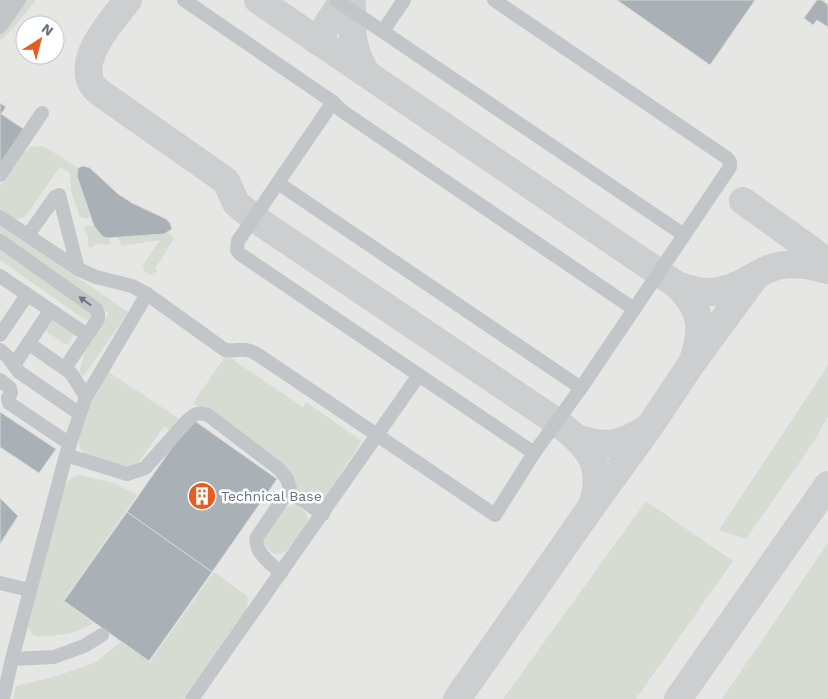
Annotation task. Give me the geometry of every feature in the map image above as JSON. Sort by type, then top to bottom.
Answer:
[{"type":"lane","points":[[184,0],[333,102],[342,111],[634,309]]},
{"type":"lane","points":[[336,0],[684,235]]},
{"type":"lane","points":[[383,32],[404,0]]},
{"type":"lane","points":[[0,217],[78,269],[96,277],[132,286],[147,294],[225,350],[247,349],[257,354],[495,515],[534,453],[581,388],[728,170],[730,162],[727,158],[494,0]]},
{"type":"lane","points":[[0,14],[16,1]]},
{"type":"lane","points":[[0,27],[16,1]]},
{"type":"lane","points":[[333,102],[238,241],[237,250],[240,254],[534,453]]},
{"type":"lane","points":[[0,175],[42,113]]},
{"type":"lane","points":[[278,183],[581,388]]},
{"type":"lane","points":[[28,235],[55,196],[59,195],[78,269]]},
{"type":"lane","points":[[0,241],[96,309],[98,319],[64,368]]},
{"type":"lane","points":[[2,281],[28,295],[87,335]]},
{"type":"lane","points":[[2,699],[68,450],[86,397],[147,294]]},
{"type":"lane","points":[[0,335],[28,295]]},
{"type":"lane","points":[[14,365],[50,311]]},
{"type":"lane","points":[[28,343],[71,373],[86,397]]},
{"type":"lane","points":[[0,350],[19,372],[80,414]]},
{"type":"lane","points":[[192,699],[419,376]]},
{"type":"lane","points":[[0,380],[10,388],[9,403],[68,450],[127,474],[145,468],[194,414],[208,415],[279,469],[287,479],[292,495]]},
{"type":"lane","points":[[281,573],[259,551],[255,543],[256,537],[285,496],[292,495],[323,514]]},
{"type":"lane","points":[[0,583],[30,590]]},
{"type":"lane","points":[[12,659],[54,657],[84,646],[102,634]]},
{"type":"shaded area","points":[[24,0],[36,0],[24,15],[15,15],[15,26],[0,42],[0,32]]},
{"type":"shaded area","points":[[36,0],[828,0],[828,699],[0,699],[0,42],[15,26],[15,65],[65,65],[65,15],[24,15]]},
{"type":"shaded area","points":[[41,146],[78,168],[77,176],[90,216],[87,219],[80,217],[71,191],[70,173],[60,167],[25,217],[15,219],[0,211],[0,186],[24,152],[31,147]]},
{"type":"shaded area","points":[[0,224],[128,312],[84,376],[79,373],[86,347],[109,313],[0,238]]},
{"type":"shaded area","points":[[94,226],[102,236],[110,238],[110,243],[108,245],[98,244],[91,248],[88,246],[88,237],[84,228]]},
{"type":"shaded area","points":[[168,232],[173,237],[173,240],[155,269],[157,271],[150,275],[145,272],[143,265],[160,240],[122,246],[117,237],[164,234]]},
{"type":"shaded area","points":[[0,245],[92,315],[89,320],[84,319],[0,260]]},
{"type":"shaded area","points":[[53,320],[74,335],[68,344],[47,332]]},
{"type":"shaded area","points":[[226,355],[303,407],[306,402],[362,441],[323,500],[319,502],[308,500],[299,493],[286,470],[193,403]]},
{"type":"shaded area","points":[[828,365],[828,416],[813,443],[746,539],[719,530]]},
{"type":"shaded area","points":[[107,371],[181,420],[172,432],[165,427],[162,429],[139,462],[124,467],[85,454],[80,448],[79,439],[98,387]]},
{"type":"shaded area","points":[[79,475],[111,482],[137,495],[63,601],[93,623],[74,632],[37,637],[33,635],[28,627],[63,490],[69,480]]},
{"type":"shaded area","points":[[646,501],[733,561],[636,699],[503,699]]},
{"type":"shaded area","points":[[296,505],[306,514],[306,525],[286,551],[278,554],[274,553],[264,544],[264,536],[284,508]]},
{"type":"shaded area","points":[[828,543],[828,699],[722,699]]},
{"type":"shaded area","points":[[214,572],[246,595],[248,600],[247,609],[183,699],[13,699],[16,686],[53,677],[94,663],[121,642],[150,662]]},
{"type":"building","points":[[617,0],[755,0],[710,65]]},
{"type":"building","points":[[817,0],[822,0],[828,5],[828,27],[817,20],[813,25],[804,18]]},
{"type":"building","points":[[0,103],[6,107],[1,114],[25,130],[0,167]]},
{"type":"building","points":[[83,166],[90,168],[118,194],[132,203],[166,219],[172,229],[164,234],[107,238],[102,236],[94,226],[77,176],[78,168]]},
{"type":"building","points":[[0,412],[56,449],[39,473],[0,447]]},
{"type":"building","name":"Technical Base","points":[[192,419],[277,479],[212,572],[127,512]]},
{"type":"building","points":[[0,498],[18,516],[0,544]]},
{"type":"building","points":[[127,512],[212,572],[149,661],[64,601]]},
{"type":"taxiway","points":[[128,0],[107,27],[94,48],[88,70],[91,83],[95,88],[226,181],[236,203],[254,218],[557,422],[578,439],[591,457],[595,467],[597,479],[592,506]]},
{"type":"taxiway","points":[[258,0],[677,285],[692,303],[699,321],[698,340],[692,363]]},
{"type":"taxiway","points":[[317,41],[343,0]]},
{"type":"taxiway","points":[[352,0],[353,38],[357,54],[366,73]]},
{"type":"taxiway","points":[[743,201],[828,262]]},
{"type":"taxiway","points":[[677,285],[692,290],[716,292],[740,284],[778,266],[799,264],[828,270]]},
{"type":"taxiway","points":[[457,699],[650,426],[692,363],[755,277]]},
{"type":"taxiway","points":[[577,438],[597,443],[614,443],[630,438],[648,428]]},
{"type":"taxiway","points":[[678,699],[828,485]]},
{"type":"place","name":"Technical Base","points":[[202,496]]}]
